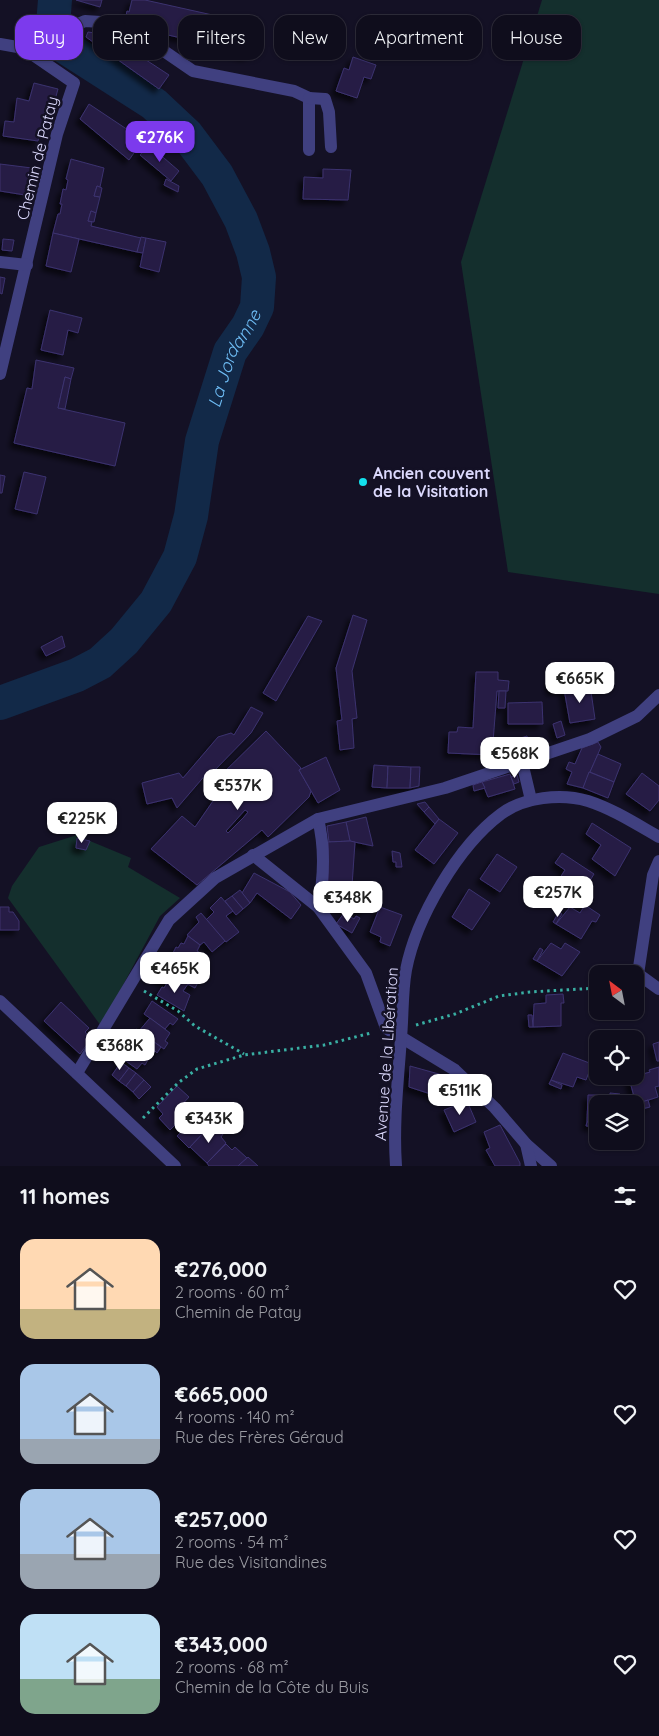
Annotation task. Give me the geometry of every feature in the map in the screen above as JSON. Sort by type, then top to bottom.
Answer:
[{"type":"street","points":[[83,21],[101,22],[142,36],[193,71],[285,88],[309,98],[325,99],[329,112],[331,147]]},
{"type":"street","name":"Chemin de Patay","points":[[0,44],[15,47]]},
{"type":"street","name":"Chemin de Patay","points":[[0,374],[27,265],[56,134],[74,83],[40,60]]},
{"type":"street","points":[[309,98],[309,150]]},
{"type":"street","points":[[0,262],[27,265]]},
{"type":"street","points":[[77,1073],[169,920],[215,878],[318,818],[446,788],[590,739],[637,716],[659,695]]},
{"type":"street","points":[[522,762],[531,800]]},
{"type":"street","name":"Avenue de la Libération","points":[[396,1166],[394,1134],[406,970],[419,927],[444,880],[473,840],[502,814],[531,800],[556,797],[587,801],[621,815],[659,837]]},
{"type":"street","points":[[318,818],[322,837],[322,888],[318,907]]},
{"type":"street","points":[[253,855],[318,907],[366,974],[386,1028],[455,1070],[495,1108],[526,1144],[551,1166]]},
{"type":"street","points":[[659,861],[653,875],[638,974],[659,990]]},
{"type":"street","points":[[0,1001],[134,1125],[175,1166]]},
{"type":"street","points":[[526,1144],[531,1166]]},
{"type":"path","points":[[131,983],[178,1011],[195,1026],[244,1055]]},
{"type":"path","points":[[401,1037],[410,1027],[454,1014],[499,996],[589,989]]},
{"type":"path","points":[[134,1125],[178,1083],[197,1069],[244,1055],[324,1045],[386,1028]]},
{"type":"green space","points":[[542,0],[659,0],[659,594],[508,572],[461,262],[523,60],[581,60],[581,15],[537,15]]},
{"type":"green space","points":[[77,835],[76,848],[86,850],[90,841],[131,858],[128,867],[180,898],[160,916],[101,1026],[8,898],[12,886],[39,847]]},
{"type":"building","points":[[76,0],[102,0],[100,7]]},
{"type":"building","points":[[132,0],[145,0],[212,15],[178,15],[178,37],[168,35],[168,15],[126,15],[127,11],[129,12]]},
{"type":"building","points":[[88,32],[93,33],[93,42],[86,37]]},
{"type":"building","points":[[353,57],[356,60],[376,65],[371,79],[364,77],[357,98],[336,91],[344,68],[349,70]]},
{"type":"building","points":[[118,60],[146,60],[169,75],[159,89]]},
{"type":"building","points":[[34,83],[58,89],[53,107],[46,106],[38,141],[3,136],[5,121],[14,122],[17,98],[29,101]]},
{"type":"building","points":[[89,104],[143,140],[129,160],[80,119]]},
{"type":"building","points":[[149,145],[179,171],[171,181],[140,155]]},
{"type":"building","points":[[71,159],[104,168],[100,187],[97,186],[94,196],[100,197],[96,213],[91,211],[88,221],[92,222],[91,226],[141,238],[137,252],[53,233],[58,214],[60,214],[63,189],[66,190],[68,180],[66,179]]},
{"type":"building","points":[[0,164],[32,168],[25,195],[0,191]]},
{"type":"building","points":[[323,169],[351,170],[348,200],[303,199],[304,177],[323,178]]},
{"type":"building","points":[[166,179],[179,186],[178,192],[164,185]]},
{"type":"building","points":[[97,186],[102,188],[100,197],[94,196]]},
{"type":"building","points":[[91,211],[96,213],[94,222],[88,221]]},
{"type":"building","points":[[53,233],[79,239],[71,272],[46,266]]},
{"type":"building","points":[[141,237],[146,238],[143,253],[137,252]]},
{"type":"building","points":[[146,238],[166,242],[159,272],[140,267]]},
{"type":"building","points":[[3,239],[14,240],[12,251],[2,250]]},
{"type":"building","points":[[0,277],[5,278],[2,294],[0,293]]},
{"type":"building","points":[[50,310],[82,318],[78,333],[68,330],[63,355],[41,350]]},
{"type":"building","points":[[36,360],[74,368],[71,379],[65,377],[58,408],[125,423],[115,466],[14,443],[27,388],[32,389]]},
{"type":"building","points":[[65,377],[71,379],[65,409],[58,408]]},
{"type":"building","points":[[24,472],[46,477],[37,514],[15,509]]},
{"type":"building","points":[[0,475],[5,476],[2,493],[0,493]]},
{"type":"building","points":[[353,615],[367,620],[352,671],[357,718],[352,719],[354,748],[340,750],[337,721],[342,720],[336,668]]},
{"type":"building","points":[[308,616],[322,621],[276,701],[263,693]]},
{"type":"building","points":[[62,636],[65,647],[46,656],[41,647]]},
{"type":"building","points":[[476,672],[498,672],[498,680],[509,681],[508,691],[497,691],[492,755],[448,753],[449,732],[457,732],[458,727],[473,728]]},
{"type":"building","points":[[563,677],[564,689],[551,691],[550,679]]},
{"type":"building","points":[[590,685],[595,719],[570,723],[564,689]]},
{"type":"building","points":[[499,691],[506,691],[505,708],[498,708]]},
{"type":"building","points":[[542,702],[543,724],[508,724],[508,703]]},
{"type":"building","points":[[251,707],[263,713],[251,733],[210,775],[207,773],[177,808],[172,798],[147,804],[142,783],[179,773],[183,778],[218,737],[231,733],[234,735]]},
{"type":"building","points":[[561,721],[565,735],[557,738],[553,724]]},
{"type":"building","points":[[266,731],[301,768],[299,770],[311,791],[309,797],[268,837],[262,830],[197,885],[151,849],[182,816],[195,827],[222,788],[215,781]],"holes":[[[245,810],[248,812],[228,833],[226,831]]]},
{"type":"building","points":[[527,736],[532,753],[506,760],[504,756],[495,755],[496,745],[502,745]]},
{"type":"building","points":[[598,742],[601,747],[583,788],[567,784],[572,772],[566,769],[569,762],[575,764],[582,748]]},
{"type":"building","points":[[598,754],[621,764],[614,782],[590,772]]},
{"type":"building","points":[[326,757],[340,790],[318,803],[299,770]]},
{"type":"building","points":[[374,765],[388,766],[387,788],[372,787]]},
{"type":"building","points":[[388,766],[411,767],[410,788],[387,788]]},
{"type":"building","points":[[411,767],[420,767],[419,786],[410,788]]},
{"type":"building","points":[[589,772],[614,782],[608,798],[583,788]]},
{"type":"building","points":[[642,773],[659,786],[659,800],[650,811],[626,794]]},
{"type":"building","points":[[510,774],[515,789],[488,797],[482,782]]},
{"type":"building","points":[[517,775],[519,782],[514,784],[511,777]]},
{"type":"building","points":[[482,782],[485,788],[474,791],[473,785]]},
{"type":"building","points":[[425,802],[429,807],[424,812],[417,804]]},
{"type":"building","points":[[429,807],[439,819],[435,824],[424,812]]},
{"type":"building","points":[[366,817],[373,846],[350,841],[346,822]]},
{"type":"building","points":[[439,819],[458,833],[434,864],[415,850]]},
{"type":"building","points":[[346,822],[350,841],[329,842],[327,826]]},
{"type":"building","points":[[592,823],[631,848],[615,876],[592,859],[601,845],[586,834]]},
{"type":"building","points":[[77,838],[90,841],[86,850],[76,848]]},
{"type":"building","points":[[328,842],[355,842],[352,886],[328,884]]},
{"type":"building","points":[[392,851],[400,853],[402,867],[396,867],[396,862],[393,862]]},
{"type":"building","points":[[562,853],[594,874],[583,892],[585,894],[580,902],[556,884],[565,870],[555,863]]},
{"type":"building","points":[[497,854],[517,867],[500,892],[480,879]]},
{"type":"building","points":[[254,873],[290,892],[301,905],[291,919],[257,893],[250,903],[242,893]]},
{"type":"building","points":[[328,887],[368,893],[364,911],[327,904]]},
{"type":"building","points":[[469,889],[490,903],[472,930],[452,917]]},
{"type":"building","points":[[240,890],[250,903],[243,909],[232,896]]},
{"type":"building","points":[[232,896],[243,909],[236,915],[225,901]]},
{"type":"building","points":[[221,897],[233,911],[226,916],[239,932],[226,942],[206,920],[214,912],[210,908]]},
{"type":"building","points":[[585,905],[600,915],[596,922],[592,921],[581,939],[556,924],[570,907],[580,913]]},
{"type":"building","points":[[0,907],[9,907],[9,912],[13,912],[19,921],[19,930],[0,930]]},
{"type":"building","points":[[380,907],[402,915],[390,946],[380,942],[381,937],[370,932]]},
{"type":"building","points":[[559,912],[562,914],[556,924],[553,922]]},
{"type":"building","points":[[201,913],[225,941],[212,952],[204,942],[200,945],[187,935],[199,922],[196,917]]},
{"type":"building","points":[[344,913],[354,919],[356,916],[360,918],[352,933],[336,924]]},
{"type":"building","points":[[188,936],[200,945],[197,951],[202,954],[199,961],[202,962],[198,970],[171,957],[176,947],[178,948],[181,943],[184,944]]},
{"type":"building","points":[[551,943],[561,949],[565,943],[580,952],[562,976],[537,961]]},
{"type":"building","points":[[540,948],[543,950],[537,961],[533,959]]},
{"type":"building","points":[[176,960],[203,973],[195,988],[174,977],[170,985],[159,979],[167,964],[173,967]]},
{"type":"building","points":[[174,977],[188,984],[183,991],[190,995],[184,1011],[157,995],[167,983],[170,985]]},
{"type":"building","points":[[563,994],[564,1003],[561,1003],[561,1026],[533,1027],[534,1004],[546,1003],[546,995]]},
{"type":"building","points":[[152,1001],[178,1019],[173,1025],[170,1023],[165,1029],[144,1014]]},
{"type":"building","points":[[61,1002],[89,1028],[85,1032],[91,1039],[80,1054],[44,1021]]},
{"type":"building","points":[[528,1015],[532,1015],[533,1027],[529,1027]]},
{"type":"building","points":[[150,1018],[170,1033],[165,1041],[168,1043],[164,1049],[139,1031]]},
{"type":"building","points":[[136,1029],[161,1047],[157,1053],[155,1051],[149,1058],[128,1043]]},
{"type":"building","points":[[124,1041],[149,1058],[145,1065],[142,1063],[137,1069],[116,1054]]},
{"type":"building","points":[[659,1042],[659,1061],[657,1061],[653,1044]]},
{"type":"building","points":[[563,1053],[589,1063],[589,1072],[586,1080],[577,1077],[573,1087],[551,1080]]},
{"type":"building","points":[[121,1062],[129,1068],[119,1081],[112,1075]]},
{"type":"building","points":[[410,1066],[446,1076],[440,1097],[409,1087]]},
{"type":"building","points":[[659,1067],[659,1086],[655,1087],[658,1097],[644,1101],[644,1095],[634,1095],[631,1085],[644,1085],[644,1074],[650,1072],[649,1070]]},
{"type":"building","points":[[129,1068],[136,1073],[126,1086],[119,1081]]},
{"type":"building","points":[[136,1073],[144,1080],[133,1092],[126,1086]]},
{"type":"building","points":[[144,1080],[151,1087],[139,1099],[133,1092]]},
{"type":"building","points":[[551,1080],[562,1085],[561,1089],[549,1084]]},
{"type":"building","points":[[177,1086],[189,1097],[179,1108],[185,1115],[170,1130],[159,1118],[163,1114],[157,1107]]},
{"type":"building","points":[[589,1095],[589,1122],[587,1122]]},
{"type":"building","points":[[648,1100],[650,1107],[644,1108],[644,1101]]},
{"type":"building","points":[[467,1101],[476,1122],[454,1132],[444,1110]]},
{"type":"building","points":[[196,1104],[208,1115],[198,1126],[204,1132],[189,1148],[177,1136],[181,1132],[175,1126]]},
{"type":"building","points":[[212,1124],[223,1134],[221,1137],[226,1143],[207,1163],[190,1147]]},
{"type":"building","points":[[500,1125],[520,1166],[495,1166],[486,1150],[490,1148],[484,1132]]},
{"type":"building","points":[[226,1144],[232,1150],[235,1147],[247,1158],[238,1166],[209,1166],[207,1163]]},
{"type":"building","points":[[248,1157],[258,1166],[238,1166]]},
{"type":"waterway","name":"La Jordanne","points":[[0,703],[77,675],[100,663],[124,641],[156,602],[180,557],[191,516],[202,441],[230,352],[248,326],[257,307],[259,277],[253,252],[241,220],[217,175],[187,135],[154,104],[65,47],[53,25],[55,0]]},
{"type":"place","name":"Ancien couvent de la Visitation","points":[[363,482]]}]
